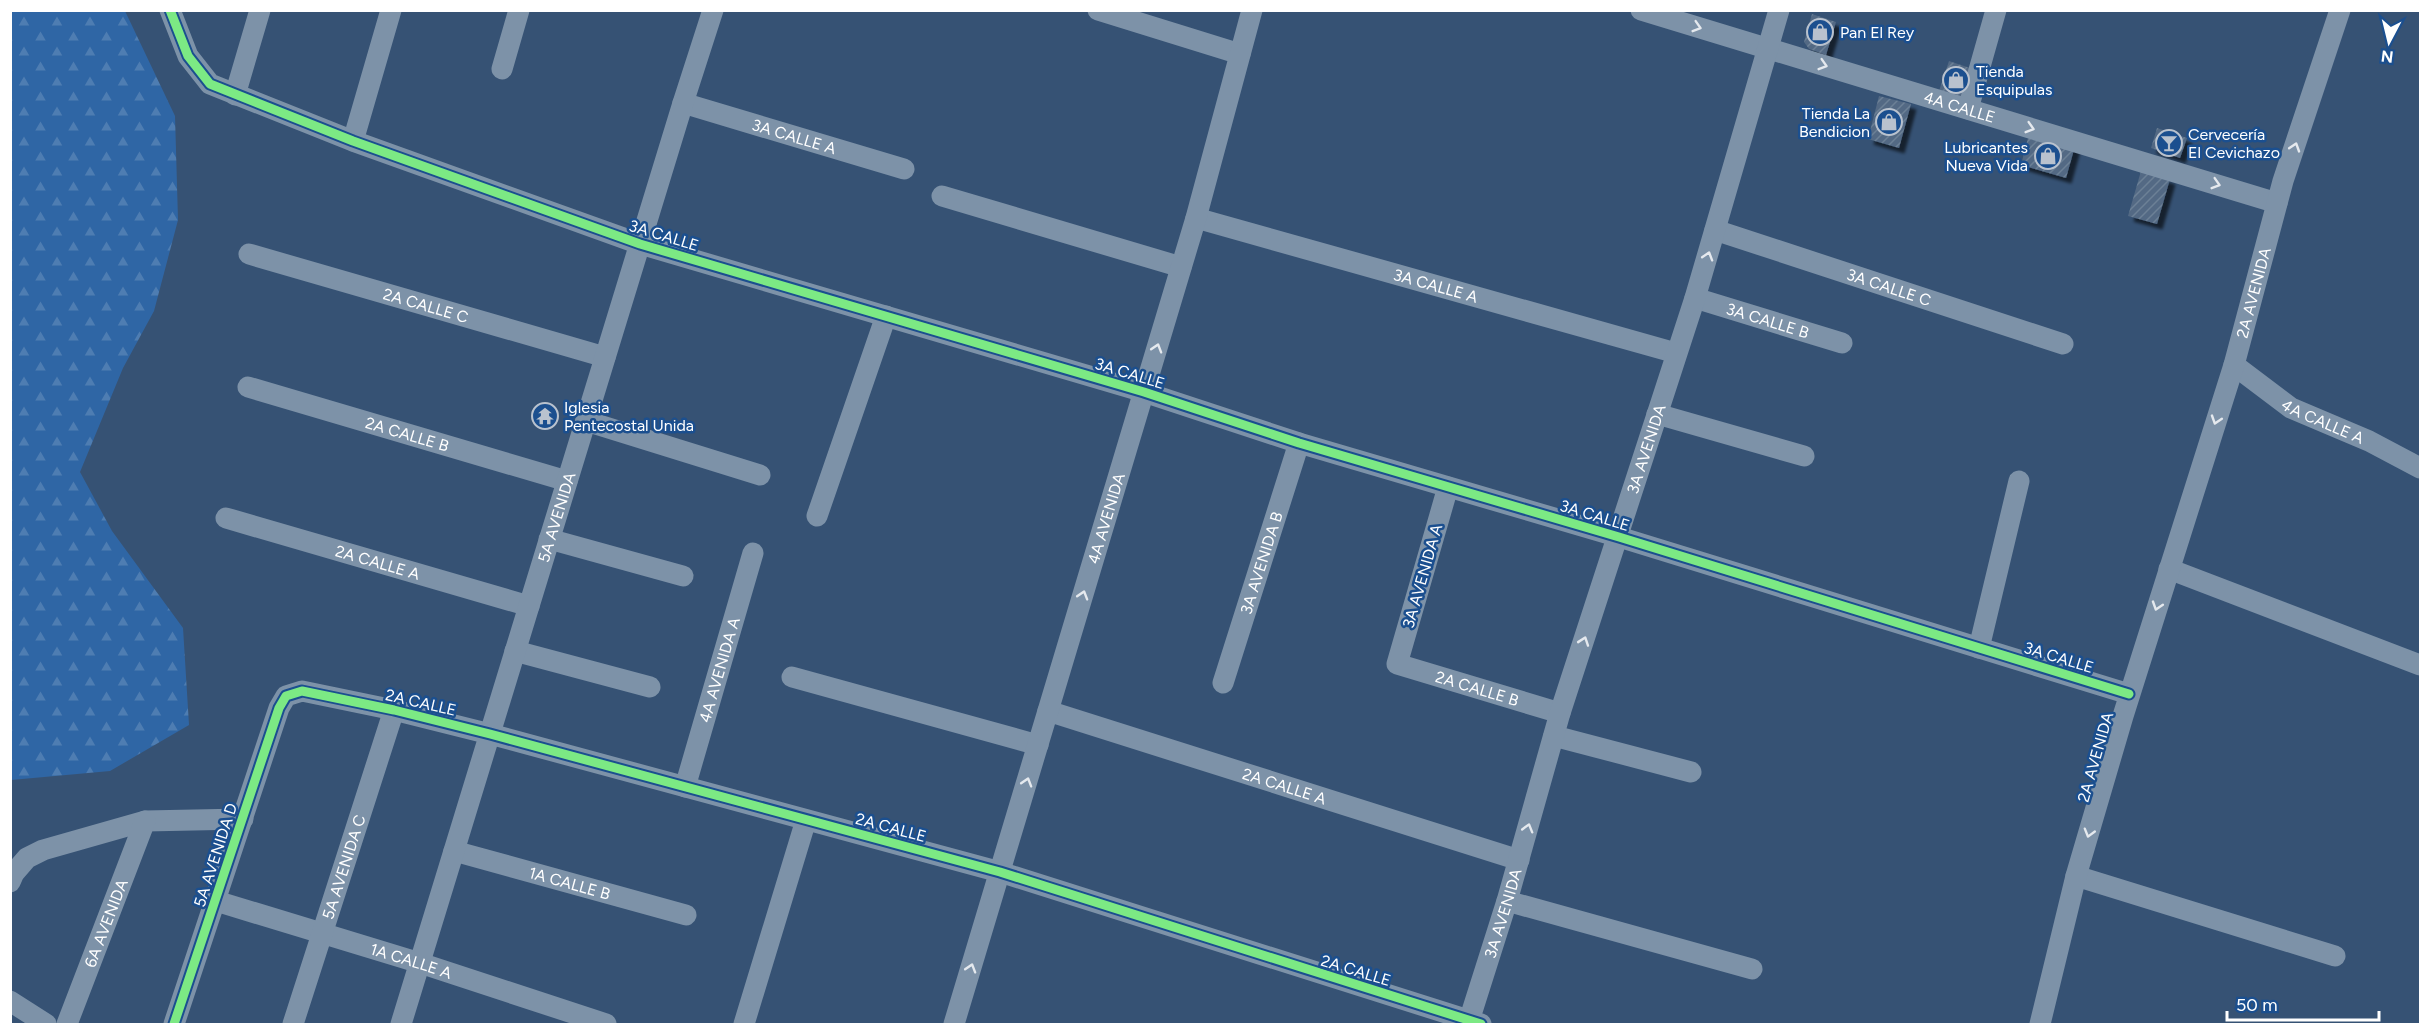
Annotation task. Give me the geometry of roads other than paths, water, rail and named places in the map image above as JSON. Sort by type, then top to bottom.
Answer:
[{"type":"street","name":"3A CALLE","points":[[170,10],[188,56],[210,84],[353,141],[640,244],[1144,392],[1299,443],[1619,537],[2129,694]]},
{"type":"street","points":[[235,95],[260,10]]},
{"type":"street","points":[[353,141],[391,10]]},
{"type":"street","points":[[502,69],[519,10]]},
{"type":"street","name":"5A AVENIDA","points":[[401,1024],[713,10]]},
{"type":"street","points":[[1098,10],[1240,54]]},
{"type":"street","name":"4A AVENIDA","points":[[954,1024],[1196,218],[1252,10]]},
{"type":"street","name":"4A CALLE","points":[[1641,10],[2277,203]]},
{"type":"street","name":"3A AVENIDA","points":[[1472,1023],[1560,713],[1695,298],[1779,10]]},
{"type":"street","points":[[1968,109],[1995,10]]},
{"type":"street","name":"2A AVENIDA","points":[[2040,1024],[2076,876],[2129,694],[2234,365],[2277,203],[2340,10]]},
{"type":"street","name":"3A CALLE A","points":[[683,103],[904,169]]},
{"type":"street","points":[[942,196],[1181,267]]},
{"type":"street","name":"3A CALLE A","points":[[1196,218],[1676,353]]},
{"type":"street","name":"3A CALLE C","points":[[1715,231],[2063,344]]},
{"type":"street","name":"2A CALLE C","points":[[249,254],[605,357]]},
{"type":"street","name":"3A CALLE B","points":[[1695,298],[1842,343]]},
{"type":"street","points":[[817,516],[886,316]]},
{"type":"street","name":"4A CALLE A","points":[[2234,365],[2291,408],[2370,441],[2421,468]]},
{"type":"street","name":"2A CALLE B","points":[[248,387],[567,481]]},
{"type":"street","points":[[1657,414],[1804,456]]},
{"type":"street","points":[[586,421],[760,475]]},
{"type":"street","name":"3A AVENIDA B","points":[[1222,683],[1299,443]]},
{"type":"street","points":[[1979,648],[2019,481]]},
{"type":"street","name":"3A AVENIDA A","points":[[1397,664],[1448,487]]},
{"type":"street","name":"2A CALLE A","points":[[226,518],[529,606]]},
{"type":"street","points":[[549,539],[683,576]]},
{"type":"street","name":"4A AVENIDA A","points":[[685,787],[753,553]]},
{"type":"street","points":[[2169,568],[2421,665]]},
{"type":"street","points":[[515,651],[650,687]]},
{"type":"street","name":"2A CALLE B","points":[[1397,664],[1560,713]]},
{"type":"street","points":[[792,677],[1038,745]]},
{"type":"street","name":"2A CALLE","points":[[286,696],[302,691],[394,710],[1000,872],[1472,1023]]},
{"type":"street","name":"5A AVENIDA D","points":[[174,1024],[279,708],[286,696]]},
{"type":"street","name":"5A AVENIDA C","points":[[292,1024],[394,710]]},
{"type":"street","name":"2A CALLE A","points":[[1048,711],[1519,860]]},
{"type":"street","points":[[1554,736],[1691,772]]},
{"type":"street","points":[[10,882],[14,873],[27,858],[43,850],[145,821],[243,819]]},
{"type":"street","points":[[744,1024],[806,820]]},
{"type":"street","name":"6A AVENIDA","points":[[67,1024],[145,821]]},
{"type":"street","name":"1A CALLE B","points":[[454,851],[686,915]]},
{"type":"street","points":[[2076,876],[2335,956]]},
{"type":"street","name":"1A CALLE A","points":[[216,901],[420,963],[606,1024]]},
{"type":"street","points":[[1507,901],[1752,969]]},
{"type":"street","points":[[10,1001],[46,1024]]},
{"type":"place","name":"Pan El Rey","points":[[1820,32]]},
{"type":"place","name":"Tienda Esquipulas","points":[[1956,80]]},
{"type":"place","name":"Tienda La Bendicion","points":[[1889,122]]},
{"type":"place","name":"Cervecería El Cevichazo","points":[[2169,143]]},
{"type":"place","name":"Lubricantes Nueva Vida","points":[[2048,156]]},
{"type":"place","name":"Iglesia Pentecostal Unida","points":[[545,416]]}]
